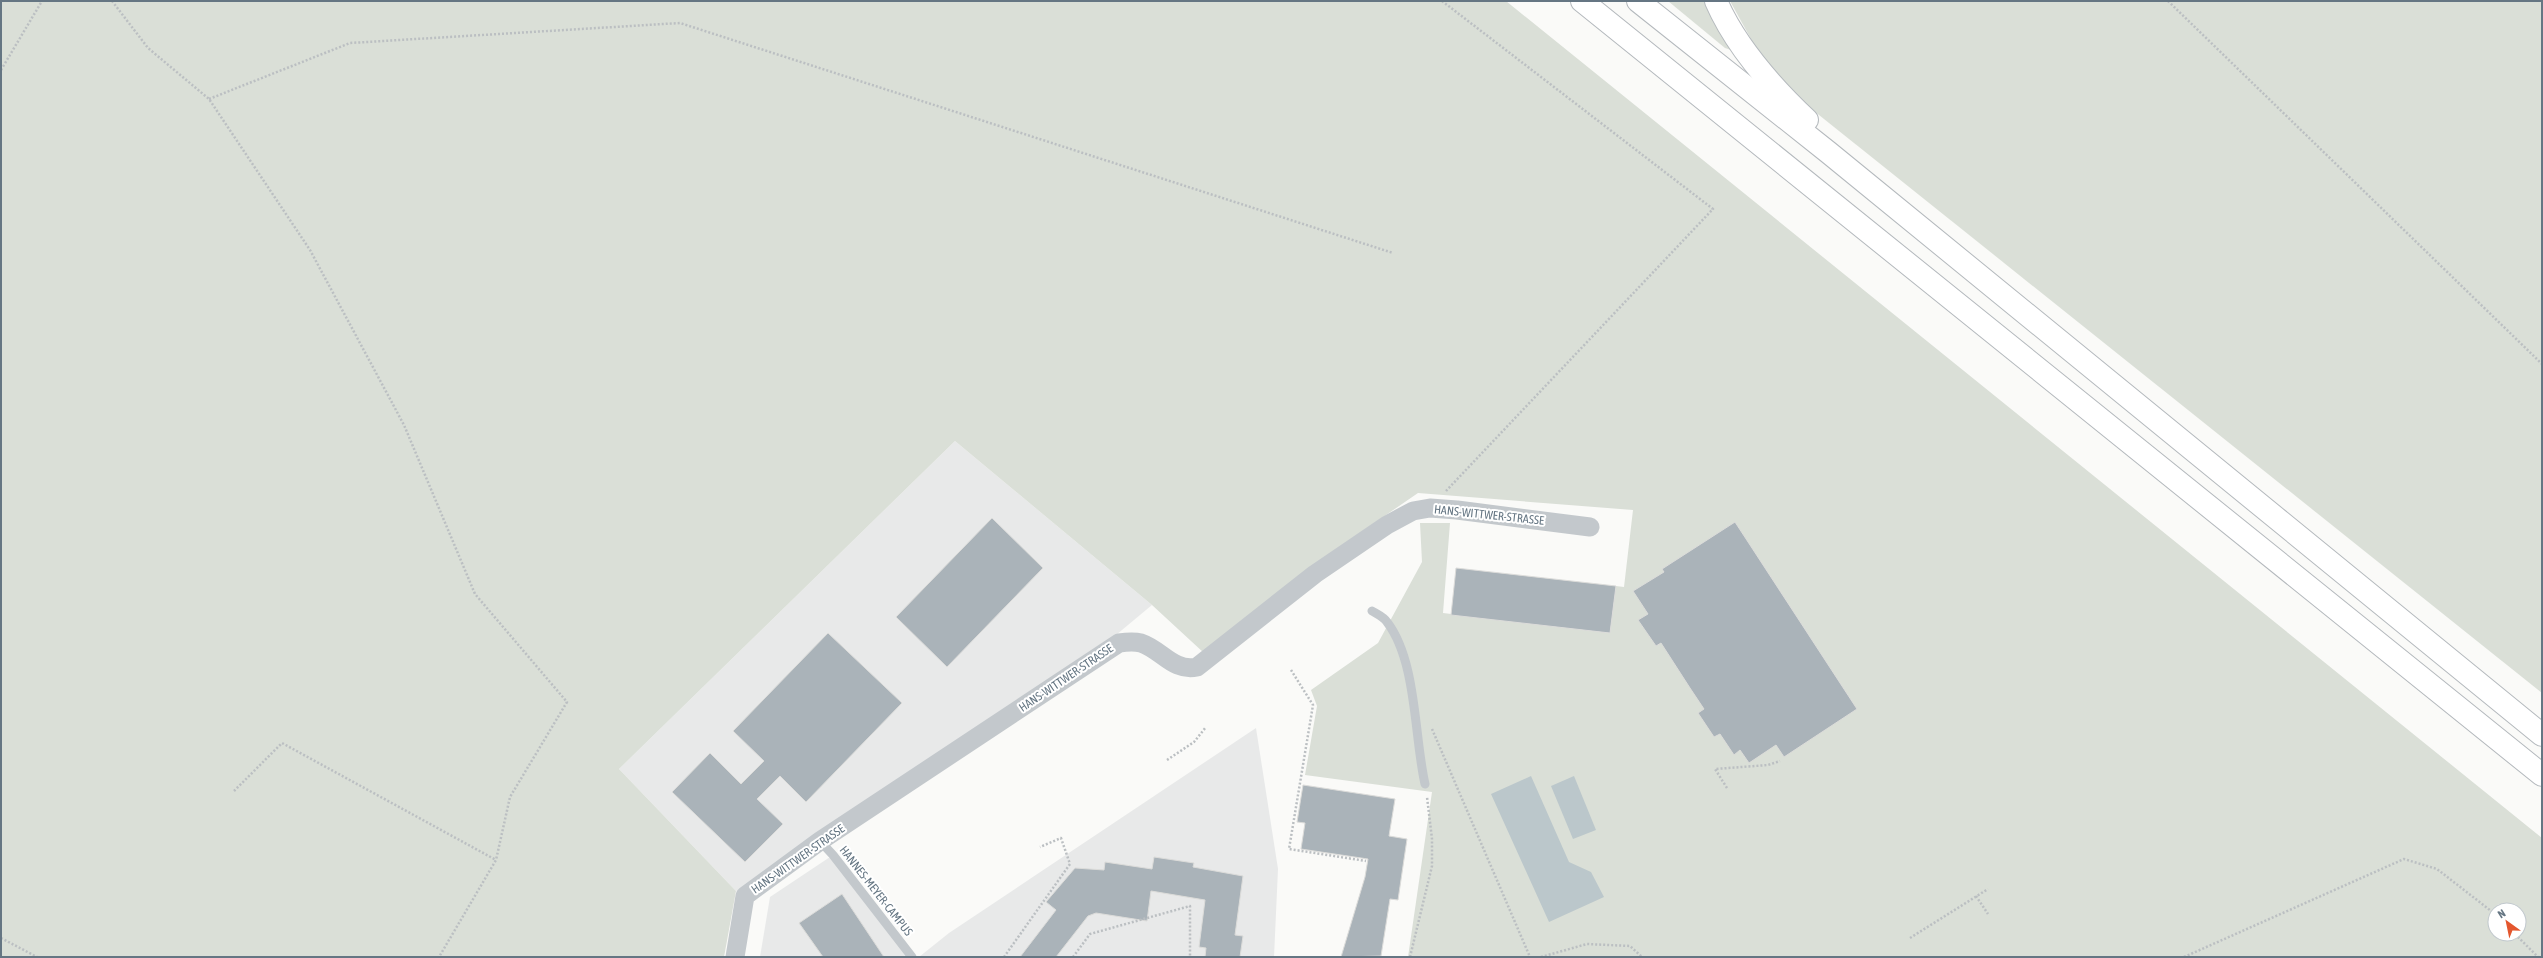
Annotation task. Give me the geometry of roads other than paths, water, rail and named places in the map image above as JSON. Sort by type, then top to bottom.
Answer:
[{"type":"highway","points":[[1582,1],[2542,775]]},
{"type":"highway","points":[[1638,1],[1828,152],[2542,735]]},
{"type":"highway","points":[[1716,1],[1751,58],[1770,82],[1816,128],[1828,152]]},
{"type":"street","name":"HANS-WITTWER-STRASSE","points":[[735,957],[745,896],[820,841],[1119,643],[1142,644],[1177,666],[1186,669],[1197,667],[1315,574],[1387,525],[1413,511],[1430,508],[1590,526]]},
{"type":"lane","points":[[1372,611],[1386,620],[1401,645],[1408,672],[1425,784]]},
{"type":"lane","name":"HANNES-MEYER-CAMPUS","points":[[820,841],[833,855],[912,957]]}]
